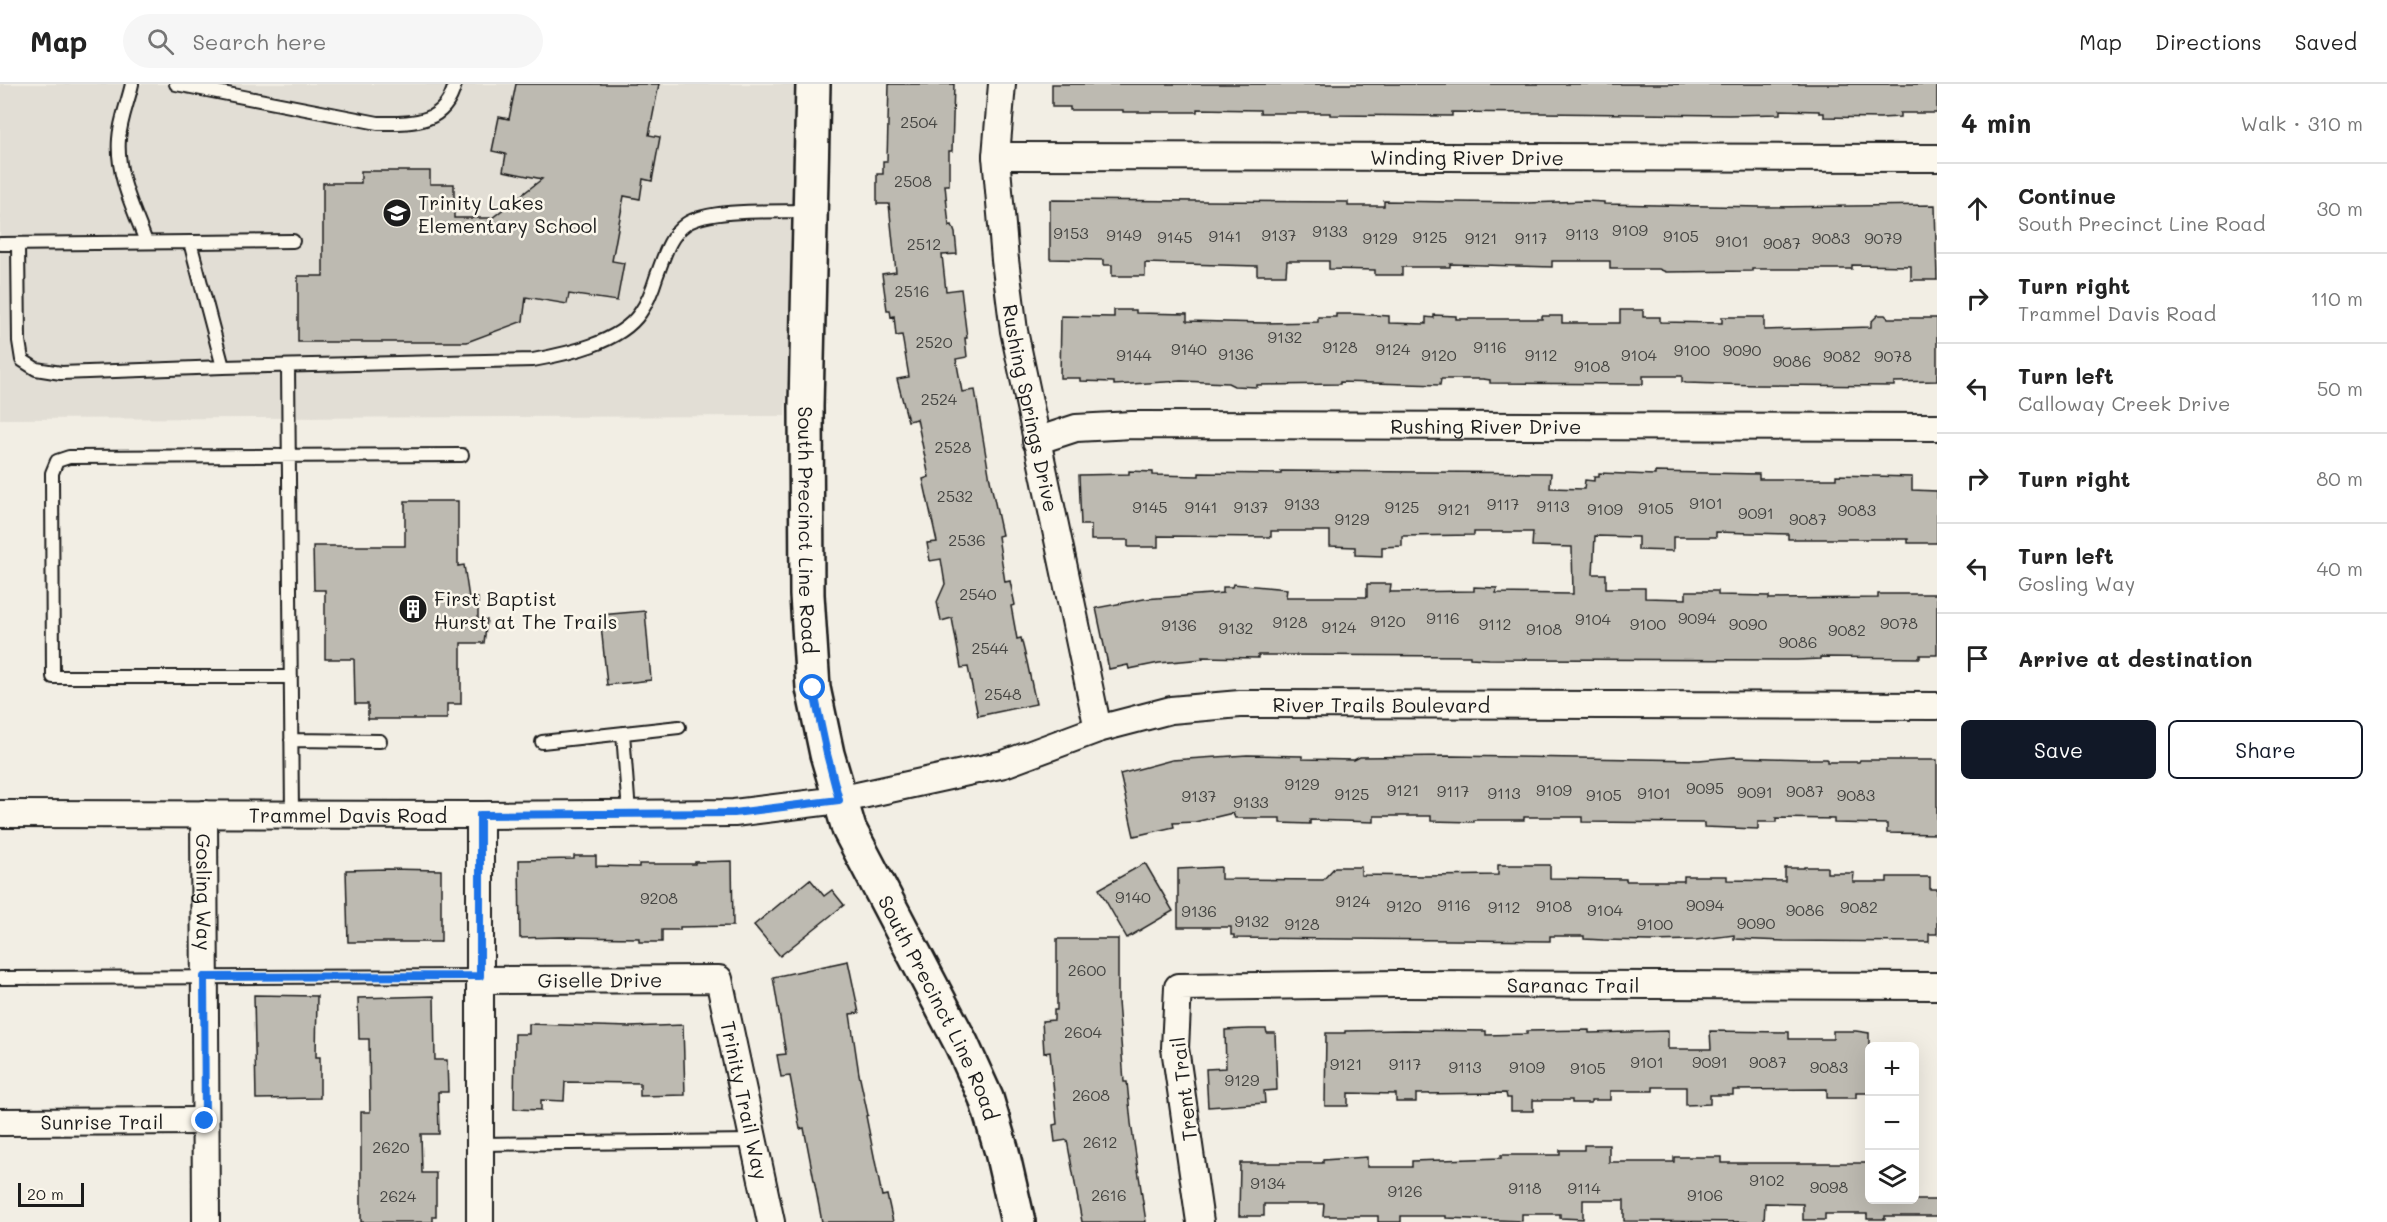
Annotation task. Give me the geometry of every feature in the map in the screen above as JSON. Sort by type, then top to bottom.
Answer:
[{"type":"main road","name":"South Precinct Line Road","points":[[813,84],[806,407],[807,595],[813,688],[827,754],[849,829],[962,1045],[986,1098],[1002,1152],[1018,1222]]},
{"type":"street","name":"Rushing Springs Drive","points":[[1002,84],[996,156],[1014,331],[1098,729]]},
{"type":"street","name":"Winding River Drive","points":[[996,156],[1937,158]]},
{"type":"street","name":"Rushing River Drive","points":[[1036,441],[1076,428],[1132,425],[1937,427]]},
{"type":"street","name":"River Trails Boulevard","points":[[839,800],[1004,764],[1098,729],[1171,710],[1240,704],[1937,706]]},
{"type":"street","name":"Trammel Davis Road","points":[[0,814],[734,813],[839,800]]},
{"type":"street","name":"Gosling Way","points":[[204,814],[206,1222]]},
{"type":"street","points":[[480,815],[480,1222]]},
{"type":"street","name":"Giselle Drive","points":[[480,978],[719,979]]},
{"type":"street","name":"Trinity Trail Way","points":[[719,979],[771,1222]]},
{"type":"street","name":"Saranac Trail","points":[[1210,986],[1399,984],[1937,986]]},
{"type":"street","name":"Trent Trail","points":[[1200,1222],[1175,1048],[1178,987],[1210,986]]},
{"type":"street","name":"Sunrise Trail","points":[[0,1122],[205,1121]]},
{"type":"lane","points":[[132,84],[119,136],[118,156],[146,242]]},
{"type":"lane","points":[[176,84],[378,123],[403,123],[427,120],[445,108],[455,84]]},
{"type":"lane","points":[[18,244],[19,341],[22,360],[36,369],[61,373],[533,360],[578,352],[617,334],[640,315],[653,289],[668,245],[687,224],[717,214],[810,211]]},
{"type":"lane","points":[[0,244],[293,241]]},
{"type":"lane","points":[[190,242],[223,367]]},
{"type":"lane","points":[[288,366],[292,815]]},
{"type":"lane","points":[[291,677],[53,677],[52,473],[57,461],[69,457],[462,455]]},
{"type":"lane","points":[[542,742],[679,727]]},
{"type":"lane","points":[[623,733],[629,813]]},
{"type":"lane","points":[[291,740],[380,741]]},
{"type":"lane","points":[[0,978],[480,978]]},
{"type":"lane","points":[[480,1144],[755,1142]]},
{"type":"shaded area","name":"Trinity Lakes Elementary School","points":[[0,84],[795,84],[794,259],[785,416],[0,419]]},
{"type":"building","points":[[516,84],[659,84],[649,135],[660,137],[652,181],[643,179],[640,199],[624,196],[612,261],[624,263],[617,301],[569,294],[567,304],[526,297],[523,321],[467,342],[298,342],[298,276],[323,276],[323,183],[361,183],[361,171],[430,171],[430,184],[454,184],[454,218],[492,218],[542,179],[503,171],[506,154],[492,151],[499,117],[509,119]]},
{"type":"building","points":[[889,84],[954,84],[949,185],[945,185],[949,226],[952,225],[955,233],[957,254],[942,255],[946,291],[961,289],[967,357],[956,359],[962,392],[975,390],[1002,535],[998,536],[1005,582],[1010,581],[1015,605],[1011,606],[1017,639],[1021,638],[1036,704],[978,716],[968,667],[961,668],[952,618],[941,621],[937,602],[945,584],[941,559],[930,561],[927,543],[937,542],[923,479],[929,477],[917,419],[908,421],[897,379],[909,377],[902,335],[896,336],[894,316],[891,317],[890,310],[887,310],[882,274],[896,272],[889,204],[877,204],[877,174],[883,174],[883,161],[887,161]]},
{"type":"building","points":[[1052,84],[1937,84],[1937,113],[1900,113],[1900,117],[1880,118],[1824,117],[1824,113],[1819,113],[1819,111],[1780,110],[1780,114],[1729,115],[1452,112],[1452,116],[1330,115],[1330,113],[1260,113],[1260,110],[1197,109],[1197,112],[1123,112],[1123,110],[1070,110],[1070,107],[1052,107]]},
{"type":"building","points":[[1050,200],[1348,202],[1348,206],[1384,206],[1384,201],[1528,203],[1585,201],[1604,202],[1604,204],[1761,207],[1935,205],[1937,280],[1911,280],[1911,266],[1852,265],[1852,269],[1666,272],[1659,269],[1610,269],[1610,261],[1552,261],[1552,267],[1450,264],[1450,267],[1402,267],[1402,275],[1375,275],[1375,270],[1329,269],[1329,261],[1287,261],[1286,275],[1257,275],[1257,266],[1145,263],[1145,276],[1112,276],[1112,265],[1103,265],[1103,260],[1050,259]]},
{"type":"building","points":[[1114,310],[1187,314],[1187,321],[1318,322],[1318,317],[1354,314],[1389,316],[1389,323],[1426,324],[1426,317],[1434,318],[1434,315],[1456,316],[1456,319],[1542,319],[1542,316],[1562,316],[1562,323],[1620,323],[1620,310],[1643,310],[1643,317],[1660,317],[1660,322],[1722,323],[1722,317],[1764,317],[1764,330],[1871,327],[1871,322],[1878,315],[1885,315],[1888,318],[1937,318],[1937,381],[1894,382],[1894,386],[1756,385],[1686,383],[1682,382],[1682,376],[1643,376],[1643,384],[1490,383],[1490,380],[1483,379],[1441,379],[1440,385],[1340,382],[1340,384],[1257,385],[1257,387],[1182,381],[1114,385],[1114,382],[1060,378],[1061,316],[1114,317]]},
{"type":"building","points":[[1129,471],[1153,472],[1153,475],[1199,476],[1199,473],[1281,474],[1281,471],[1551,473],[1550,488],[1584,489],[1585,480],[1594,481],[1594,477],[1599,477],[1599,473],[1759,474],[1759,479],[1836,479],[1836,475],[1912,477],[1912,490],[1937,491],[1937,543],[1908,543],[1908,539],[1788,539],[1788,534],[1716,532],[1716,537],[1673,537],[1673,551],[1638,550],[1638,537],[1595,536],[1593,574],[1606,574],[1606,588],[1645,588],[1645,598],[1686,599],[1686,591],[1718,591],[1718,595],[1769,596],[1769,599],[1878,598],[1878,594],[1937,594],[1937,655],[1920,655],[1920,658],[1820,657],[1820,659],[1797,660],[1489,659],[1470,658],[1470,656],[1258,655],[1258,658],[1202,657],[1203,659],[1159,663],[1129,669],[1128,665],[1109,669],[1096,608],[1144,599],[1223,593],[1223,587],[1232,587],[1233,584],[1287,589],[1286,597],[1367,597],[1367,584],[1391,584],[1390,592],[1474,591],[1474,587],[1497,588],[1496,593],[1573,594],[1572,547],[1532,546],[1533,532],[1474,532],[1474,535],[1402,536],[1402,546],[1382,547],[1382,556],[1355,555],[1355,547],[1330,546],[1330,531],[1271,531],[1271,537],[1158,536],[1158,547],[1128,547],[1128,540],[1091,540],[1091,525],[1081,525],[1079,475],[1129,474]]},
{"type":"building","name":"First Baptist Hurst at The Trails","points":[[405,501],[458,501],[458,566],[464,565],[469,598],[478,598],[478,619],[487,620],[484,643],[461,643],[461,704],[447,704],[447,719],[368,719],[368,704],[355,704],[354,659],[325,659],[325,590],[314,590],[313,546],[405,546]]},
{"type":"building","points":[[645,611],[651,680],[607,685],[600,615]]},
{"type":"building","points":[[1247,755],[1354,760],[1360,757],[1451,756],[1699,760],[1734,757],[1827,759],[1827,762],[1937,760],[1937,834],[1887,833],[1887,824],[1834,823],[1834,819],[1776,818],[1776,822],[1758,822],[1758,829],[1704,827],[1704,823],[1582,822],[1582,817],[1524,817],[1524,820],[1474,820],[1474,822],[1431,821],[1431,816],[1374,816],[1374,822],[1310,820],[1310,824],[1280,823],[1280,818],[1235,818],[1233,813],[1195,822],[1173,823],[1174,827],[1134,836],[1120,774],[1172,760]]},
{"type":"building","points":[[574,856],[596,856],[596,866],[639,867],[639,864],[695,864],[695,862],[732,861],[733,926],[680,927],[680,930],[662,930],[662,942],[639,942],[639,938],[520,938],[519,860],[574,859]]},
{"type":"building","points":[[1145,863],[1173,911],[1127,938],[1099,889]]},
{"type":"building","points":[[1498,865],[1550,865],[1550,878],[1626,879],[1626,881],[1684,881],[1684,876],[1727,876],[1727,880],[1785,881],[1785,868],[1804,867],[1827,867],[1827,873],[1854,873],[1853,882],[1887,882],[1887,877],[1930,877],[1930,889],[1937,889],[1937,934],[1929,934],[1929,942],[1784,941],[1734,939],[1734,935],[1696,940],[1650,941],[1550,936],[1550,941],[1234,938],[1234,935],[1231,935],[1231,927],[1178,927],[1178,869],[1221,867],[1221,879],[1323,880],[1335,867],[1361,867],[1361,875],[1425,876],[1498,875]]},
{"type":"building","points":[[346,870],[441,870],[441,942],[348,942]]},
{"type":"building","points":[[810,879],[824,896],[832,890],[844,905],[780,956],[754,925]]},
{"type":"building","points":[[1057,939],[1118,939],[1118,1001],[1124,1082],[1127,1082],[1146,1222],[1082,1222],[1067,1140],[1055,1142],[1053,1125],[1057,1124],[1050,1052],[1044,1053],[1042,1021],[1054,1020],[1054,1010],[1057,1010]]},
{"type":"building","points":[[848,961],[859,1013],[850,1014],[868,1115],[866,1116],[882,1196],[887,1195],[893,1222],[822,1222],[804,1128],[800,1129],[790,1076],[781,1077],[777,1055],[786,1054],[773,977]]},
{"type":"building","points":[[254,995],[317,996],[316,1057],[320,1057],[320,1098],[256,1099]]},
{"type":"building","points":[[434,996],[435,1060],[447,1060],[448,1092],[438,1092],[439,1134],[421,1134],[422,1173],[436,1173],[436,1216],[433,1216],[433,1222],[361,1222],[361,1112],[370,1112],[369,1039],[359,1039],[358,998]]},
{"type":"building","points":[[529,1024],[630,1027],[683,1025],[685,1095],[640,1096],[640,1083],[565,1082],[564,1101],[541,1100],[541,1110],[514,1109],[515,1034],[529,1034]]},
{"type":"building","points":[[1266,1029],[1267,1033],[1275,1033],[1277,1090],[1264,1091],[1265,1103],[1208,1107],[1206,1069],[1226,1068],[1225,1030]]},
{"type":"building","points":[[1589,1030],[1589,1033],[1668,1031],[1668,1049],[1711,1049],[1710,1031],[1789,1032],[1789,1039],[1833,1039],[1833,1031],[1856,1031],[1869,1033],[1869,1042],[1865,1042],[1865,1093],[1856,1093],[1856,1098],[1827,1098],[1827,1089],[1733,1090],[1733,1095],[1710,1095],[1710,1104],[1686,1105],[1686,1087],[1653,1087],[1653,1091],[1610,1091],[1610,1100],[1591,1100],[1591,1103],[1572,1103],[1572,1100],[1533,1100],[1533,1111],[1511,1111],[1511,1098],[1507,1098],[1506,1093],[1416,1094],[1416,1102],[1396,1102],[1396,1094],[1348,1093],[1348,1106],[1325,1106],[1326,1033],[1345,1033],[1345,1031],[1486,1031],[1486,1035],[1527,1034],[1527,1031]]},
{"type":"building","points":[[1584,1145],[1609,1145],[1609,1162],[1674,1162],[1674,1157],[1722,1157],[1722,1163],[1865,1163],[1865,1204],[1919,1204],[1919,1200],[1937,1200],[1937,1216],[1885,1216],[1885,1219],[1867,1219],[1867,1214],[1825,1214],[1825,1220],[1803,1220],[1803,1204],[1765,1203],[1764,1222],[1624,1221],[1624,1200],[1583,1200],[1583,1219],[1560,1218],[1560,1214],[1522,1214],[1522,1221],[1446,1218],[1446,1216],[1401,1216],[1401,1222],[1378,1222],[1378,1216],[1323,1216],[1324,1204],[1264,1204],[1264,1216],[1239,1216],[1240,1163],[1323,1163],[1323,1160],[1367,1157],[1367,1167],[1412,1167],[1412,1161],[1501,1158],[1501,1155],[1560,1155],[1560,1150],[1584,1150]]},
{"type":"place","name":"Trinity Lakes Elementary School","points":[[397,213]]},
{"type":"place","name":"First Baptist Hurst at The Trails","points":[[413,609]]},
{"type":"route","points":[[205,1121],[204,977],[480,976],[480,815],[734,813],[839,800],[813,688]]}]
